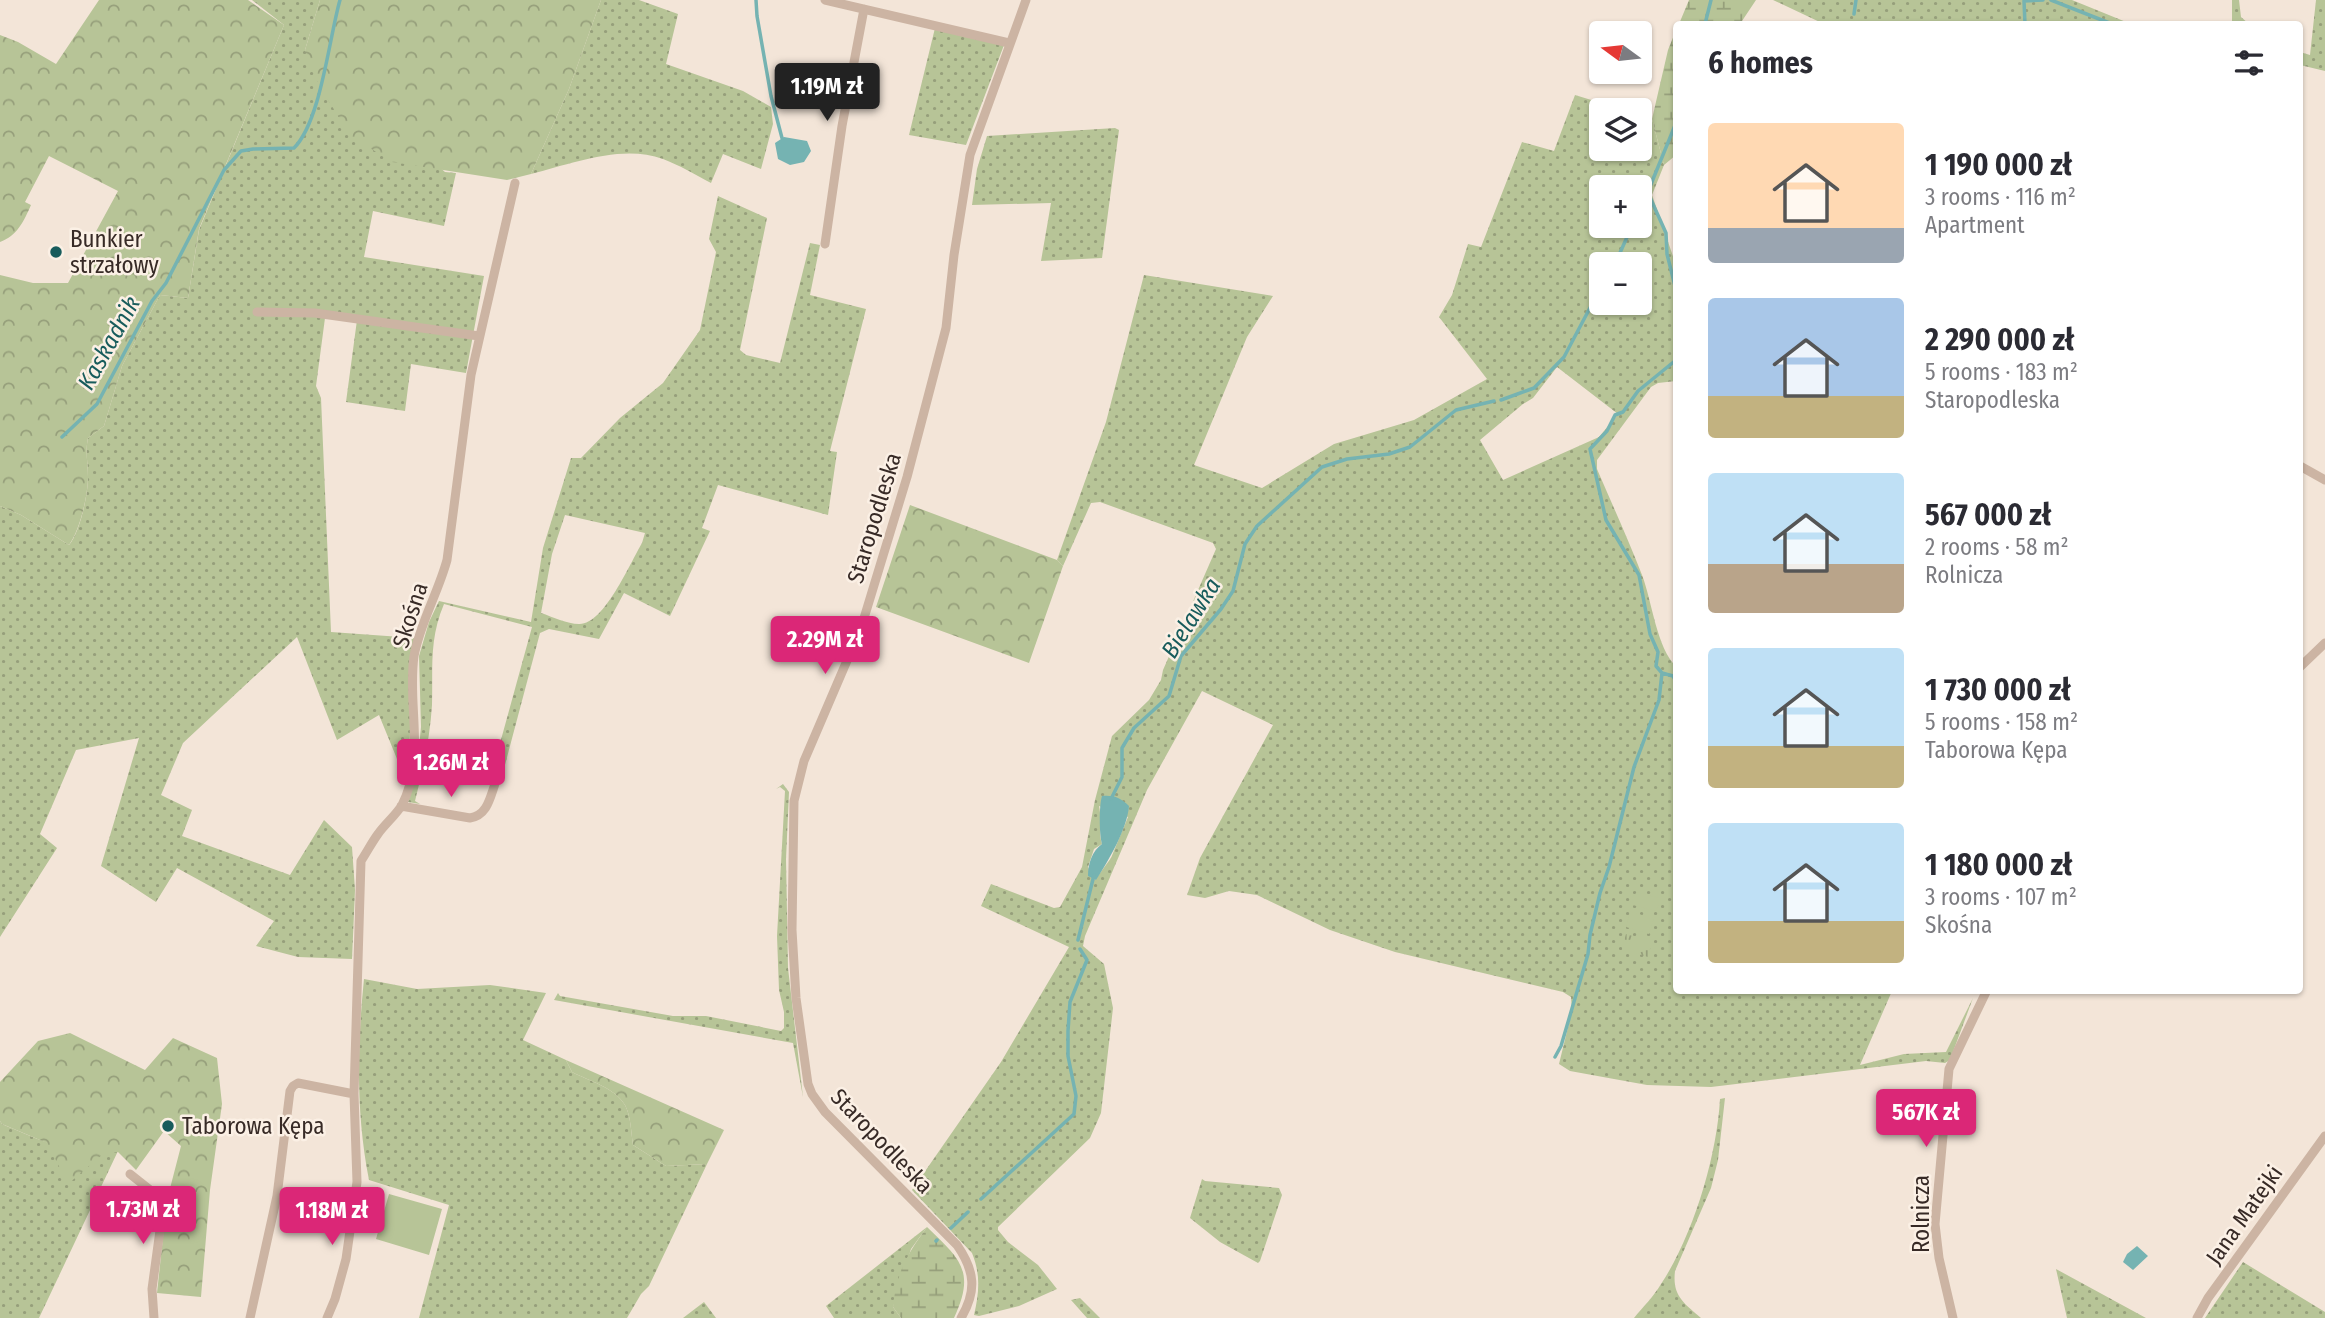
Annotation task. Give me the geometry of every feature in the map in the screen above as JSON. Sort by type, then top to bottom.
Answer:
[{"type":"street","points":[[825,0],[1009,43]]},
{"type":"street","name":"Staropodleska","points":[[961,1318],[969,1305],[972,1286],[968,1262],[957,1245],[825,1112],[808,1084],[796,998],[792,930],[794,801],[804,761],[861,628],[907,478],[946,328],[954,255],[970,155],[1026,0]]},
{"type":"street","points":[[825,244],[842,126],[864,9]]},
{"type":"street","name":"Skośna","points":[[327,1318],[346,1259],[357,1182],[354,1094],[361,861],[377,835],[401,806],[412,771],[416,730],[414,657],[447,560],[471,375],[515,183]]},
{"type":"street","points":[[257,312],[315,313],[479,336]]},
{"type":"street","points":[[2303,468],[2325,480]]},
{"type":"street","points":[[2303,664],[2325,643]]},
{"type":"street","points":[[401,806],[477,817],[485,811],[496,781]]},
{"type":"street","name":"Rolnicza","points":[[1952,1318],[1939,1258],[1935,1223],[1949,1069],[1985,994]]},
{"type":"street","points":[[250,1318],[276,1196],[290,1091],[298,1083],[354,1094]]},
{"type":"street","name":"Jana Matejki","points":[[2197,1318],[2208,1298],[2325,1136]]},
{"type":"street","points":[[130,1174],[164,1201],[152,1289],[154,1318]]},
{"type":"green space","points":[[99,0],[248,0],[284,25],[199,229],[188,298],[160,295],[122,366],[104,426],[88,438],[87,493],[80,522],[69,545],[21,515],[0,506],[0,275],[33,283],[68,283],[118,191],[49,156],[25,202],[31,205],[23,222],[11,236],[0,242],[0,35],[56,64]]},
{"type":"green space","points":[[252,0],[320,0],[305,50],[445,172],[456,173],[444,226],[373,211],[364,257],[484,276],[466,373],[411,364],[405,411],[346,402],[357,320],[325,318],[316,386],[321,398],[331,632],[415,638],[408,772],[404,776],[379,715],[337,740],[297,637],[183,743],[161,795],[192,810],[182,836],[290,875],[324,820],[352,847],[355,890],[352,959],[298,957],[256,946],[274,921],[177,868],[156,902],[101,866],[139,738],[76,750],[40,834],[57,848],[0,937],[0,506],[21,515],[69,545],[73,539],[87,493],[88,438],[104,426],[122,366],[160,295],[188,298],[199,230],[284,25]]},
{"type":"green space","points":[[320,0],[601,0],[569,89],[531,174],[507,180],[392,162],[351,136],[319,86],[305,50]]},
{"type":"green space","points":[[601,0],[639,0],[678,14],[666,64],[743,91],[771,107],[773,124],[761,169],[723,154],[711,183],[663,159],[630,154],[597,157],[531,174],[569,89]]},
{"type":"green space","points":[[1689,0],[1756,0],[1742,21],[1680,21]]},
{"type":"green space","points":[[1773,0],[2072,0],[2124,21],[1818,21]]},
{"type":"green space","points":[[2232,0],[2239,0],[2241,17],[2246,21],[2232,21]]},
{"type":"green space","points":[[2316,0],[2325,0],[2325,71],[2303,66],[2303,53],[2310,55]]},
{"type":"green space","points":[[935,28],[1004,45],[966,145],[909,135]]},
{"type":"green space","points":[[1673,38],[1673,158],[1664,165],[1652,119]]},
{"type":"green space","points":[[1575,95],[1589,99],[1589,161],[1652,161],[1652,119],[1664,165],[1652,195],[1673,256],[1673,381],[1658,383],[1651,387],[1597,460],[1597,469],[1642,575],[1664,648],[1673,663],[1673,994],[1891,994],[1860,1065],[1904,1054],[1946,1052],[1973,998],[1950,1060],[1945,1063],[1926,1061],[1711,1087],[1647,1085],[1570,1071],[1559,1064],[1572,1011],[1571,997],[1563,992],[1395,952],[1330,930],[1257,895],[1229,891],[1205,898],[1187,895],[1200,858],[1273,725],[1202,691],[1147,790],[1085,936],[1083,946],[1104,964],[1113,1008],[1101,1113],[1090,1138],[998,1227],[1008,1242],[1038,1265],[1057,1289],[1019,1306],[974,1315],[978,1284],[972,1253],[912,1190],[1001,1062],[1069,947],[981,906],[991,884],[1054,908],[1060,907],[1082,867],[1095,800],[1112,736],[1149,700],[1161,680],[1216,549],[1213,543],[1100,502],[1091,503],[1063,566],[1057,560],[1106,422],[1144,275],[1273,296],[1247,337],[1194,465],[1262,488],[1334,444],[1414,420],[1487,379],[1439,317],[1452,295],[1468,244],[1481,247],[1522,142],[1554,151]],"holes":[[[1557,367],[1618,414],[1599,437],[1503,480],[1480,440],[1533,398]],[[1099,806],[1128,817],[1111,858],[1095,880],[1088,867],[1094,849],[1102,844]]]},
{"type":"green space","points":[[1115,128],[1119,130],[1102,258],[1041,261],[1051,203],[972,205],[977,169],[987,136]]},
{"type":"green space","points":[[718,196],[767,218],[740,350],[746,355],[780,363],[810,243],[820,245],[810,295],[866,309],[830,451],[837,452],[828,515],[718,485],[702,528],[710,531],[670,616],[624,593],[599,639],[549,629],[540,633],[501,780],[491,776],[532,627],[444,604],[434,642],[430,729],[415,801],[420,804],[408,802],[418,758],[421,727],[419,656],[429,622],[439,601],[531,622],[543,548],[571,458],[581,458],[620,418],[663,383],[700,330],[716,252],[709,239]],"holes":[[[565,515],[645,533],[623,578],[598,615],[579,624],[541,613],[552,554]]]},
{"type":"green space","points":[[910,505],[1057,560],[1063,566],[1029,663],[876,607]]},
{"type":"green space","points":[[783,784],[789,792],[786,859],[788,968],[803,1097],[793,1043],[554,1000],[558,993],[560,996],[673,1016],[706,1016],[781,1031],[784,1028],[784,1012],[779,990],[777,936],[785,791],[780,787],[776,789]]},
{"type":"green space","points":[[1637,892],[1659,898],[1655,911],[1633,905],[1632,898]]},
{"type":"green space","points":[[1630,912],[1654,918],[1649,934],[1626,927]]},
{"type":"green space","points":[[1626,934],[1652,942],[1648,957],[1622,949]]},
{"type":"green space","points":[[364,979],[417,989],[490,985],[546,993],[523,1040],[566,1060],[572,1072],[608,1089],[620,1099],[628,1114],[633,1145],[666,1166],[707,1164],[649,1286],[627,1318],[419,1318],[449,1205],[369,1180],[359,1080]]},
{"type":"green space","points":[[70,1033],[145,1070],[173,1038],[217,1058],[222,1104],[210,1190],[201,1297],[157,1293],[167,1200],[181,1146],[164,1131],[136,1170],[118,1152],[103,1154],[68,1184],[47,1143],[0,1121],[0,1082],[38,1041]]},
{"type":"green space","points":[[566,1060],[724,1130],[707,1164],[666,1166],[633,1145],[625,1105],[608,1089],[572,1072]]},
{"type":"green space","points":[[1725,1098],[1718,1160],[1711,1188],[1675,1271],[1677,1293],[1701,1318],[1634,1318],[1673,1265],[1693,1219],[1714,1145],[1720,1099]]},
{"type":"green space","points":[[0,1121],[29,1136],[73,1150],[103,1153],[118,1151],[39,1318],[0,1318]]},
{"type":"green space","points":[[1202,1179],[1279,1188],[1282,1195],[1258,1263],[1220,1242],[1190,1218]]},
{"type":"green space","points":[[389,1194],[442,1209],[429,1255],[376,1239]]},
{"type":"green space","points":[[927,1227],[911,1249],[893,1307],[901,1318],[834,1318],[826,1306]]},
{"type":"green space","points":[[927,1227],[956,1257],[964,1277],[961,1302],[954,1318],[901,1318],[893,1307],[904,1265]]},
{"type":"green space","points":[[2243,1262],[2325,1312],[2325,1318],[2205,1318]]},
{"type":"green space","points":[[2056,1269],[2146,1318],[2067,1318]]},
{"type":"green space","points":[[1080,1298],[1100,1318],[1087,1318],[1071,1300]]},
{"type":"green space","points":[[704,1302],[716,1318],[683,1318]]},
{"type":"water","points":[[784,137],[807,141],[811,151],[804,162],[790,165],[778,159],[775,143]]},
{"type":"water","points":[[1102,796],[1117,798],[1129,806],[1121,834],[1096,880],[1088,876],[1088,871],[1093,854],[1102,844]]},
{"type":"water","points":[[2137,1246],[2148,1256],[2133,1270],[2123,1262],[2127,1254]]},
{"type":"waterway","name":"Kaskadnik","points":[[62,437],[97,404],[152,301],[166,283],[224,170],[241,151],[294,148],[303,135],[318,99],[340,0]]},
{"type":"waterway","points":[[756,0],[771,96],[782,138]]},
{"type":"waterway","name":"Bielawka","points":[[1706,21],[1711,0]]},
{"type":"waterway","points":[[1854,14],[1856,0]]},
{"type":"waterway","points":[[2024,1],[2043,0]]},
{"type":"waterway","points":[[2051,0],[2104,21]]},
{"type":"waterway","points":[[2024,1],[2025,21]]},
{"type":"waterway","name":"Bielawka","points":[[1652,182],[1673,130]]},
{"type":"waterway","points":[[1652,202],[1666,233],[1667,254],[1673,278]]},
{"type":"waterway","name":"Bielawka","points":[[1620,252],[1627,238]]},
{"type":"waterway","name":"Bielawka","points":[[1501,400],[1534,388],[1564,357],[1589,310]]},
{"type":"waterway","points":[[1555,1057],[1561,1046],[1588,954],[1600,893],[1634,767],[1659,700],[1662,673],[1656,666],[1658,652],[1650,634],[1639,575],[1606,520],[1590,449],[1607,431],[1615,415],[1623,412],[1638,391],[1673,362]]},
{"type":"waterway","name":"Bielawka","points":[[1111,799],[1122,777],[1122,748],[1134,728],[1169,696],[1181,656],[1233,591],[1245,544],[1257,526],[1322,467],[1347,459],[1389,454],[1410,447],[1456,410],[1494,401]]},
{"type":"waterway","points":[[1662,673],[1673,676]]},
{"type":"waterway","name":"Bielawka","points":[[1078,940],[1094,875]]},
{"type":"waterway","name":"Bielawka","points":[[981,1199],[1074,1114],[1076,1096],[1068,1056],[1068,1031],[1070,1002],[1087,960],[1080,949]]},
{"type":"waterway","name":"Bielawka","points":[[951,1228],[968,1212]]},
{"type":"place","name":"Bunkier strzałowy","points":[[56,252]]},
{"type":"place","name":"Taborowa Kępa","points":[[168,1126]]}]
